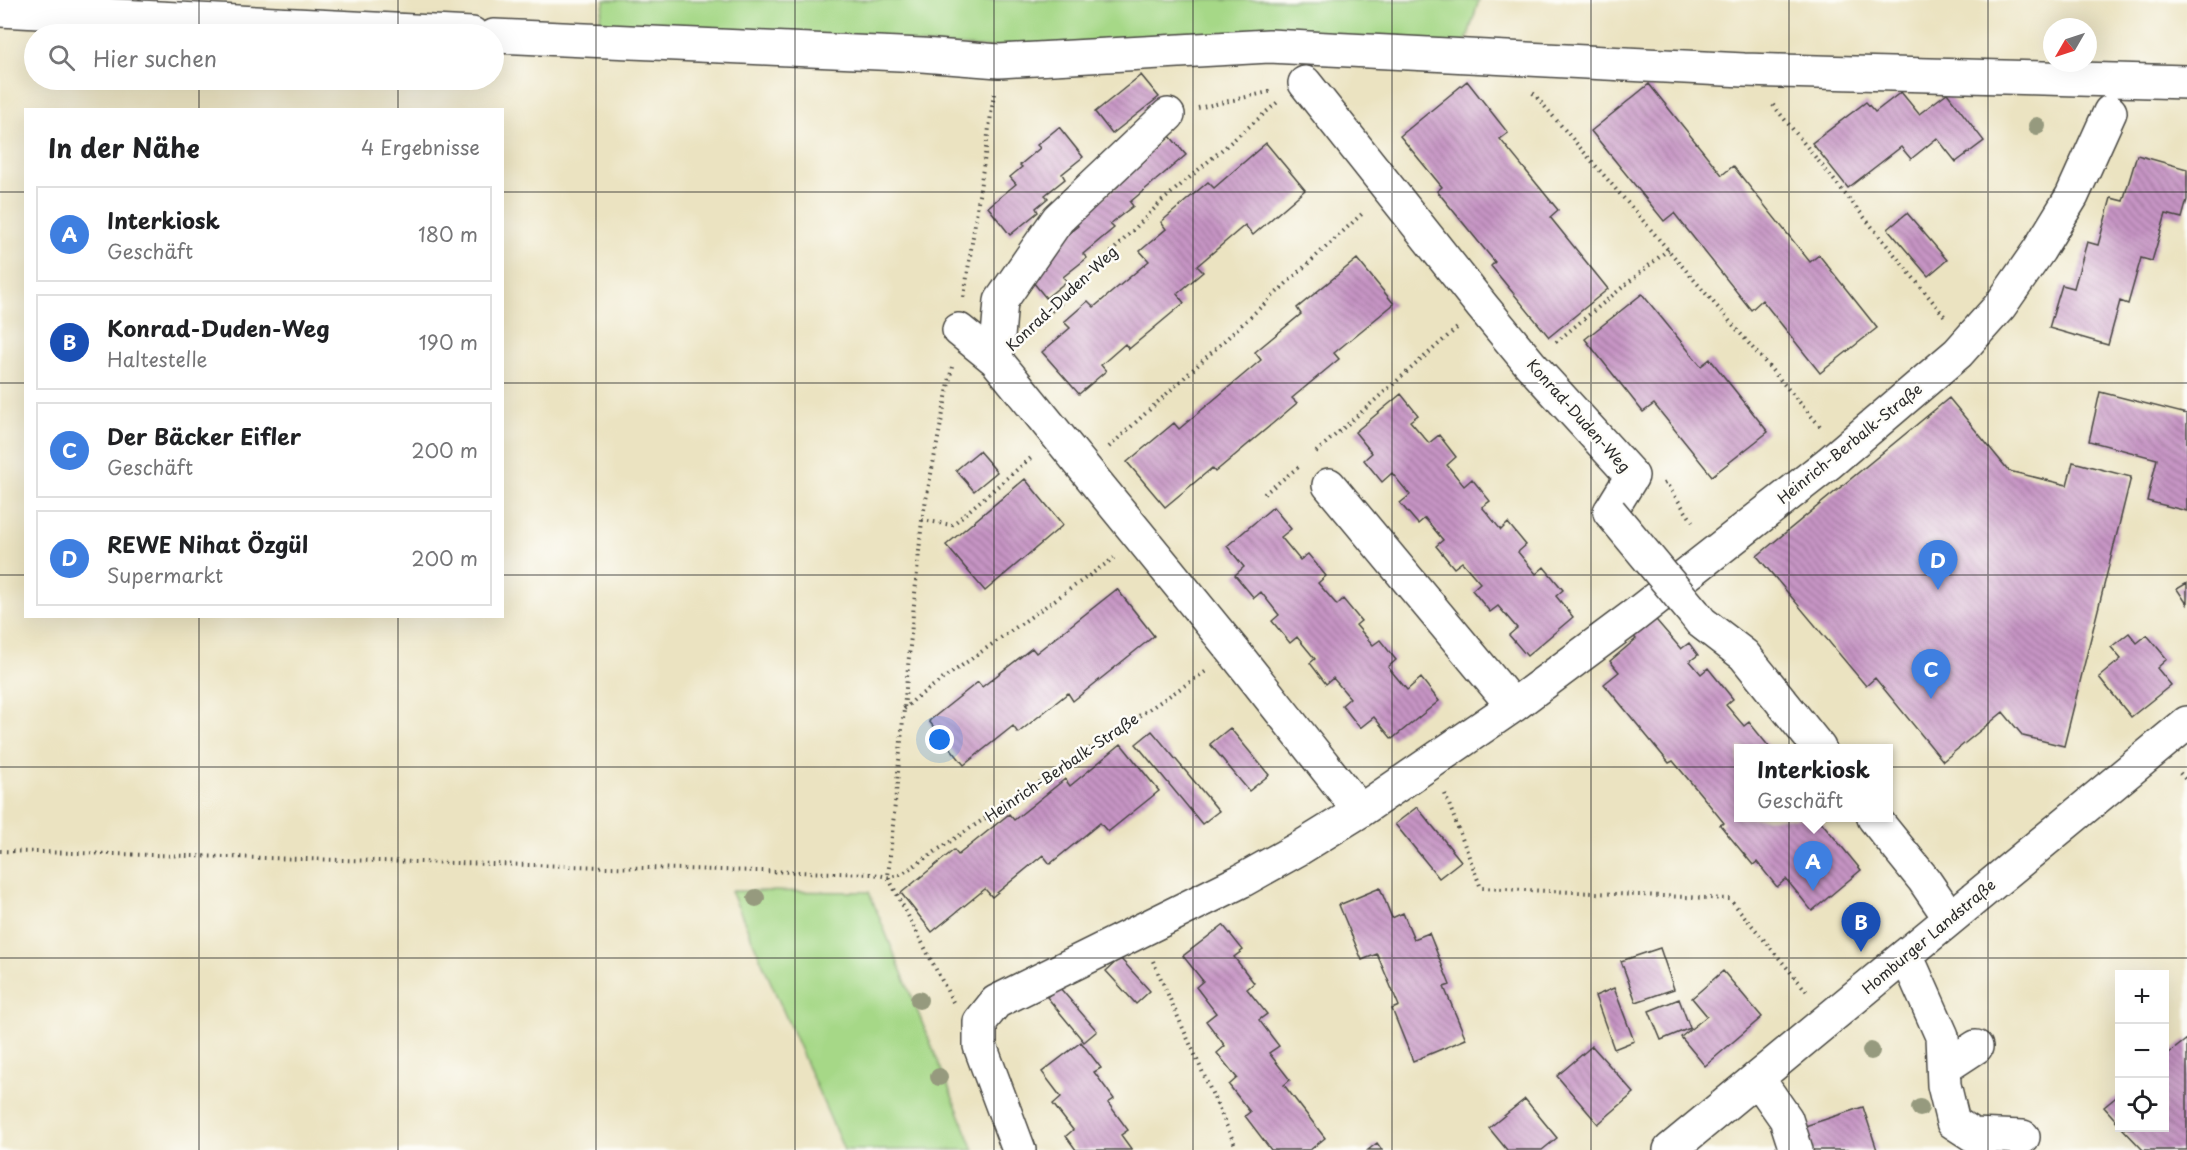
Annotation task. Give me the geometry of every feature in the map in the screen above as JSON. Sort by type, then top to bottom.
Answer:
[{"type":"street","points":[[0,10],[275,24]]},
{"type":"street","points":[[504,36],[999,61],[1269,46],[1744,70],[2181,82]]},
{"type":"street","name":"Konrad-Duden-Weg","points":[[1302,84],[1530,364],[1632,476],[1610,512],[1701,622],[1744,655],[1816,744]]},
{"type":"street","name":"Heinrich-Berbalk-Straße","points":[[980,1022],[996,1002],[1241,881],[1360,811],[1513,706],[1635,615],[1896,408],[1958,353],[2000,306],[2039,250],[2072,195],[2110,112]]},
{"type":"street","name":"Konrad-Duden-Weg","points":[[996,360],[1001,301],[1013,282],[1058,219],[1168,115]]},
{"type":"street","points":[[959,330],[996,360],[1235,653],[1360,811]]},
{"type":"street","points":[[1329,486],[1513,706]]},
{"type":"street","name":"Homburger Landstraße","points":[[1670,1150],[2187,723]]},
{"type":"street","points":[[1877,822],[1924,880],[1950,918]]},
{"type":"street","points":[[1906,955],[1942,1036],[1944,1086],[1955,1136],[2023,1137]]},
{"type":"street","points":[[980,1022],[980,1046],[1019,1150]]},
{"type":"street","points":[[1944,1068],[1976,1047]]},
{"type":"street","points":[[1758,1079],[1786,1119],[1796,1150]]},
{"type":"path","points":[[1503,58],[1822,429]]},
{"type":"path","points":[[980,1022],[955,1005],[888,877],[922,520],[959,330],[999,61]]},
{"type":"path","points":[[1744,70],[1952,326]]},
{"type":"path","points":[[1168,115],[1302,84]]},
{"type":"path","name":"Konrad-Duden-Weg","points":[[996,360],[1063,301],[1162,201],[1302,84]]},
{"type":"path","points":[[1085,470],[1388,190]]},
{"type":"path","points":[[1530,364],[1669,249]]},
{"type":"path","points":[[1310,457],[1482,306]]},
{"type":"path","points":[[922,520],[952,525],[1056,436]]},
{"type":"path","points":[[1264,494],[1301,465]]},
{"type":"path","points":[[1657,488],[1666,483],[1697,527]]},
{"type":"path","points":[[904,709],[916,698],[1141,538]]},
{"type":"path","name":"Heinrich-Berbalk-Straße","points":[[888,877],[900,875],[1235,653]]},
{"type":"path","points":[[1432,761],[1481,888],[1730,899],[1830,1020]]},
{"type":"path","points":[[0,851],[861,874],[888,877]]},
{"type":"path","points":[[1140,930],[1236,1147]]},
{"type":"green space","points":[[605,0],[1479,0],[1464,49],[983,47],[597,30]]},
{"type":"green space","points":[[731,891],[869,892],[974,1150],[844,1150]]},
{"type":"building","points":[[1141,75],[1159,97],[1112,134],[1095,112]]},
{"type":"building","points":[[1467,81],[1508,133],[1500,139],[1558,210],[1550,217],[1608,289],[1549,337],[1491,266],[1495,262],[1437,191],[1442,187],[1400,136]]},
{"type":"building","points":[[1649,84],[1722,175],[1733,166],[1810,262],[1819,255],[1877,328],[1820,373],[1762,300],[1751,310],[1674,213],[1664,221],[1591,131]]},
{"type":"building","points":[[1901,92],[1919,114],[1947,93],[1984,141],[1956,162],[1937,138],[1911,159],[1901,147],[1848,188],[1812,143],[1866,102],[1875,112]]},
{"type":"building","points":[[1059,127],[1083,157],[1062,174],[1065,179],[1045,195],[1048,198],[1036,208],[1038,212],[1010,235],[988,207],[1016,184],[1010,177],[1040,148],[1037,145]]},
{"type":"building","points":[[1169,135],[1186,155],[1130,202],[1133,206],[1110,224],[1114,228],[1083,254],[1087,258],[1063,277],[1067,281],[1046,298],[1028,276],[1044,253],[1078,226],[1074,221],[1118,186],[1114,180]]},
{"type":"building","points":[[1266,143],[1305,190],[1253,235],[1245,225],[1197,266],[1203,272],[1177,294],[1184,303],[1129,349],[1125,344],[1101,365],[1106,371],[1079,394],[1042,352],[1070,328],[1064,322],[1088,301],[1094,307],[1149,261],[1140,251],[1166,229],[1161,222],[1208,182],[1214,188]]},
{"type":"building","points":[[2137,155],[2187,169],[2187,200],[2182,218],[2166,214],[2152,261],[2141,258],[2128,304],[2120,301],[2108,345],[2049,328],[2062,285],[2074,288],[2087,242],[2098,245],[2111,198],[2123,201]]},
{"type":"building","points":[[1907,213],[1947,260],[1928,276],[1888,229]]},
{"type":"building","points":[[1357,259],[1394,304],[1334,353],[1339,359],[1292,398],[1297,403],[1215,472],[1212,468],[1165,507],[1127,462],[1174,423],[1179,429],[1261,360],[1255,352],[1301,314],[1297,308]]},
{"type":"building","points":[[1642,294],[1701,366],[1710,359],[1768,432],[1712,476],[1654,404],[1643,412],[1585,339]]},
{"type":"building","points":[[2100,392],[2187,414],[2187,511],[2147,501],[2157,459],[2089,441]]},
{"type":"building","points":[[1401,394],[1418,415],[1410,421],[1429,443],[1439,435],[1456,457],[1447,465],[1464,486],[1472,479],[1490,501],[1482,507],[1501,530],[1508,523],[1526,545],[1518,552],[1536,574],[1544,567],[1563,590],[1556,596],[1573,617],[1527,656],[1509,635],[1517,628],[1498,606],[1490,612],[1472,590],[1480,583],[1462,562],[1454,568],[1436,546],[1443,540],[1425,518],[1418,524],[1400,503],[1410,495],[1392,473],[1382,482],[1364,460],[1372,453],[1355,432]]},
{"type":"building","points":[[1949,398],[2009,471],[2067,485],[2073,462],[2131,477],[2064,746],[2023,736],[2003,712],[1943,761],[1875,678],[1866,686],[1757,556]]},
{"type":"building","points":[[979,451],[997,472],[974,491],[956,470]]},
{"type":"building","points":[[1025,479],[1063,525],[985,591],[946,545]]},
{"type":"building","points":[[1273,507],[1291,529],[1281,537],[1300,560],[1308,554],[1326,576],[1318,583],[1337,605],[1343,599],[1361,621],[1356,625],[1373,645],[1380,640],[1396,660],[1388,667],[1407,690],[1421,678],[1439,701],[1392,739],[1374,717],[1360,728],[1342,705],[1350,698],[1333,678],[1326,684],[1310,663],[1315,659],[1297,637],[1290,643],[1272,621],[1279,615],[1261,592],[1254,598],[1235,575],[1244,567],[1227,546]]},
{"type":"building","points":[[2187,583],[2187,604],[2177,589]]},
{"type":"building","points":[[1117,589],[1154,636],[1073,701],[1068,693],[1018,733],[1013,726],[964,765],[929,721],[978,682],[982,687],[1032,648],[1036,653]]},
{"type":"building","points":[[1651,614],[1681,649],[1689,643],[1698,655],[1690,661],[1701,674],[1708,668],[1733,699],[1726,705],[1744,726],[1749,722],[1767,744],[1734,744],[1734,822],[1821,822],[1861,870],[1812,911],[1786,879],[1777,887],[1757,862],[1753,865],[1720,825],[1724,823],[1703,797],[1673,761],[1669,763],[1604,684],[1619,672],[1610,661],[1636,639],[1630,632]]},
{"type":"building","points":[[2129,633],[2137,643],[2147,635],[2167,659],[2157,668],[2171,685],[2131,717],[2099,677],[2121,659],[2111,647]]},
{"type":"building","points":[[1230,728],[1269,775],[1249,791],[1210,744]]},
{"type":"building","points":[[1152,731],[1219,811],[1202,824],[1136,744]]},
{"type":"building","points":[[1121,744],[1159,791],[1108,832],[1100,823],[1050,864],[1043,855],[992,897],[985,889],[932,932],[901,893],[954,850],[958,855],[1009,814],[1014,820],[1065,779],[1070,786]]},
{"type":"building","points":[[1417,807],[1461,861],[1439,878],[1395,824]]},
{"type":"building","points":[[1380,888],[1392,918],[1403,913],[1414,939],[1429,933],[1450,985],[1444,987],[1466,1039],[1413,1061],[1392,1009],[1399,1006],[1377,954],[1362,960],[1339,905]]},
{"type":"building","points":[[1223,925],[1243,950],[1234,957],[1254,983],[1247,989],[1267,1014],[1259,1020],[1279,1046],[1269,1053],[1290,1080],[1284,1085],[1325,1138],[1310,1150],[1271,1150],[1245,1116],[1250,1112],[1229,1085],[1237,1078],[1217,1053],[1225,1046],[1206,1021],[1216,1013],[1196,987],[1203,981],[1183,956]]},
{"type":"building","points":[[1660,948],[1674,989],[1636,1002],[1621,961]]},
{"type":"building","points":[[1120,958],[1150,991],[1136,1004],[1106,971]]},
{"type":"building","points":[[1723,971],[1762,1017],[1705,1066],[1681,1037],[1707,1016],[1692,998]]},
{"type":"building","points":[[1059,987],[1097,1031],[1084,1042],[1047,997]]},
{"type":"building","points":[[1614,988],[1634,1041],[1614,1049],[1595,996]]},
{"type":"building","points":[[1679,999],[1690,1028],[1661,1040],[1649,1011]]},
{"type":"building","points":[[2187,1039],[2187,1150],[2143,1150],[2126,1132],[2169,1132],[2169,1053]]},
{"type":"building","points":[[1081,1042],[1101,1068],[1094,1072],[1114,1099],[1108,1103],[1128,1130],[1121,1135],[1132,1150],[1076,1150],[1066,1136],[1073,1130],[1053,1104],[1061,1097],[1042,1072]]},
{"type":"building","points":[[1592,1046],[1634,1093],[1598,1124],[1557,1076]]},
{"type":"building","points":[[2115,1098],[2115,1119],[2104,1107]]},
{"type":"building","points":[[1525,1099],[1557,1138],[1542,1150],[1507,1150],[1489,1128]]},
{"type":"building","points":[[1863,1107],[1877,1150],[1809,1150],[1802,1127]]},
{"type":"building","points":[[1377,1143],[1382,1150],[1368,1150]]},
{"type":"place","name":"REWE Nihat Özgül","points":[[1938,590]]},
{"type":"place","name":"Der Bäcker Eifler","points":[[1931,699]]},
{"type":"place","name":"Interkiosk","points":[[1813,891]]},
{"type":"place","name":"Konrad-Duden-Weg","points":[[1861,952]]}]
